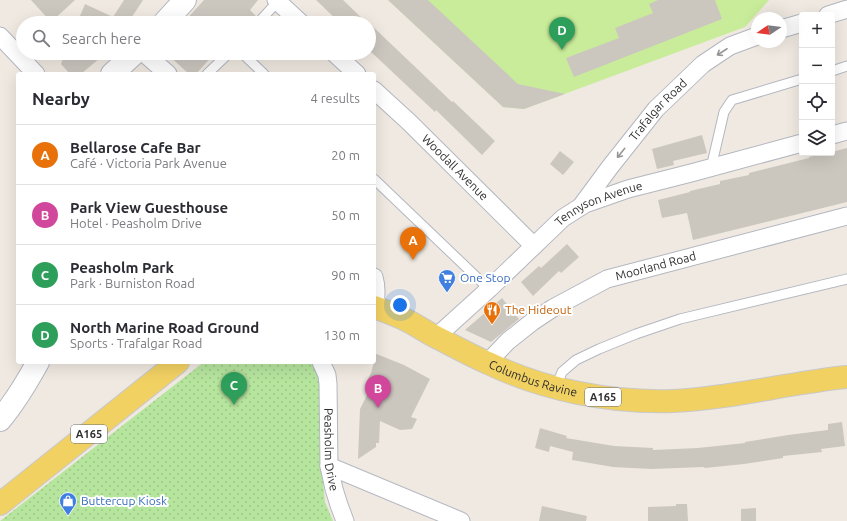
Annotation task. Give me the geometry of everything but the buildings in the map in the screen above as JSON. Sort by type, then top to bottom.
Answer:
[{"type":"main road","points":[[170,16],[185,0]]},
{"type":"main road","points":[[114,72],[127,60]]},
{"type":"main road","name":"Columbus Ravine","points":[[376,308],[403,318],[436,337],[510,373],[556,388],[585,394],[644,401],[700,400],[847,377]]},
{"type":"main road","points":[[0,420],[12,406],[37,364]]},
{"type":"main road","name":"A165","points":[[0,504],[175,364]]},
{"type":"street","points":[[278,1],[294,16]]},
{"type":"street","points":[[835,13],[847,10]]},
{"type":"street","points":[[787,27],[799,24]]},
{"type":"street","points":[[0,36],[16,53]]},
{"type":"street","name":"Trafalgar Road","points":[[580,208],[656,109],[703,64],[730,46],[751,38]]},
{"type":"street","points":[[23,60],[34,72]]},
{"type":"street","points":[[152,60],[166,72]]},
{"type":"street","points":[[342,60],[355,72]]},
{"type":"street","name":"Woodall Avenue","points":[[376,92],[409,122],[534,246]]},
{"type":"street","points":[[835,134],[847,131]]},
{"type":"street","name":"Tennyson Avenue","points":[[436,337],[489,289],[563,218],[584,204],[628,189],[799,144]]},
{"type":"street","name":"Moorland Road","points":[[487,363],[508,341],[532,322],[553,308],[607,279],[847,216]]},
{"type":"street","points":[[376,283],[376,295]]},
{"type":"street","name":"Peasholm Drive","points":[[327,366],[329,400],[329,466],[334,489],[346,521]]},
{"type":"street","points":[[329,466],[461,521]]},
{"type":"lane","points":[[264,16],[278,1]]},
{"type":"lane","points":[[209,72],[222,60]]},
{"type":"lane","points":[[249,60],[262,72]]},
{"type":"lane","points":[[835,70],[847,66]]},
{"type":"lane","points":[[711,168],[724,112],[732,100],[799,81]]},
{"type":"lane","points":[[376,181],[489,289]]},
{"type":"lane","points":[[556,388],[562,372],[576,360],[636,334],[680,319],[847,279]]},
{"type":"green space","points":[[388,0],[769,0],[758,12],[751,12],[751,20],[745,27],[524,109],[503,107]]},
{"type":"green space","points":[[201,364],[316,364],[319,368],[319,442],[325,502],[333,521],[0,521]]},
{"type":"place","name":"North Marine Road Ground","points":[[562,50]]},
{"type":"place","name":"Bellarose Cafe Bar","points":[[413,260]]},
{"type":"place","name":"One Stop","points":[[447,293]]},
{"type":"place","name":"The Hideout","points":[[492,325]]},
{"type":"place","name":"Peasholm Park","points":[[234,405]]},
{"type":"place","name":"Park View Guesthouse","points":[[378,408]]},
{"type":"place","name":"Buttercup Kiosk","points":[[68,516]]}]
